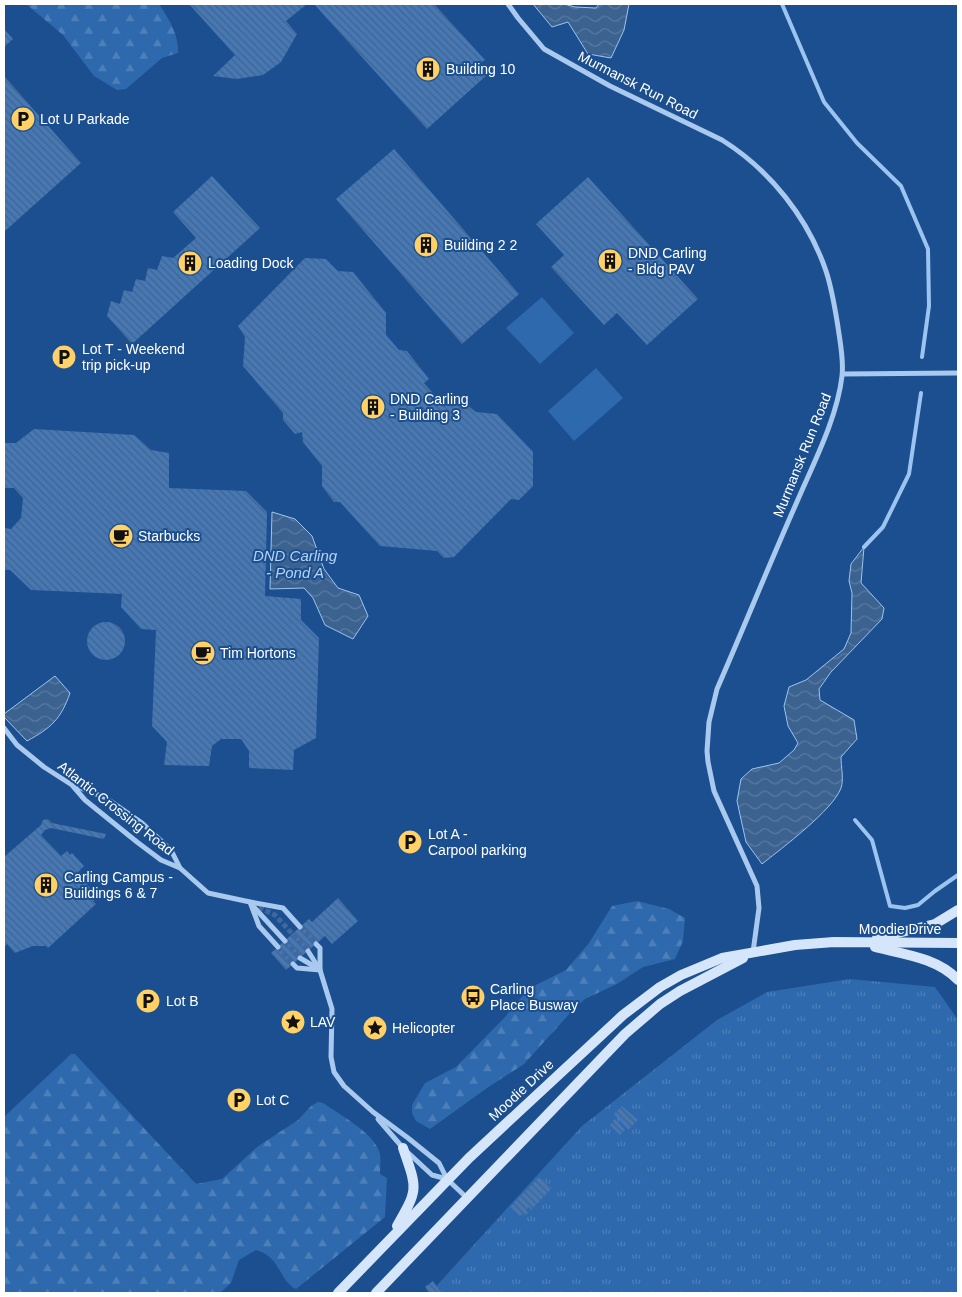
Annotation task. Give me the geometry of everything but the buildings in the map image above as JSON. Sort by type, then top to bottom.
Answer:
[{"type":"main road","points":[[857,942],[935,924],[958,910]]},
{"type":"main road","points":[[857,942],[928,960],[943,968],[958,980]]},
{"type":"main road","name":"Moodie Drive","points":[[338,1293],[447,1179],[585,1050],[638,1003],[674,979],[722,958],[812,943],[958,943]]},
{"type":"main road","name":"Moodie Drive","points":[[376,1293],[638,1022],[680,991],[753,953]]},
{"type":"main road","points":[[387,1243],[411,1202],[415,1185],[403,1148]]},
{"type":"street","name":"Murmansk Run Road","points":[[508,4],[544,49],[610,86],[722,140],[736,149],[770,178],[800,218],[824,265],[835,310],[843,374],[835,408],[819,451],[714,697],[709,722],[707,750],[714,790],[757,886],[759,908],[753,953]]},
{"type":"street","points":[[843,374],[958,373]]},
{"type":"street","name":"Atlantic Crossing Road","points":[[4,728],[17,745],[44,767],[72,785],[85,800],[161,860],[180,868],[208,892],[283,908],[300,927]]},
{"type":"street","points":[[72,785],[106,798],[142,823],[171,850],[180,868]]},
{"type":"street","points":[[250,902],[285,941]]},
{"type":"street","points":[[250,902],[259,926],[278,947]]},
{"type":"street","points":[[316,944],[320,948],[320,970]]},
{"type":"street","points":[[308,951],[320,970],[332,1009],[331,1057],[334,1072],[344,1086],[373,1112],[439,1163],[447,1179],[467,1198]]},
{"type":"street","points":[[300,958],[320,970]]},
{"type":"street","points":[[293,964],[297,968],[320,970]]},
{"type":"street","points":[[373,1112],[403,1148],[432,1175],[447,1179]]},
{"type":"green space","points":[[26,4],[159,4],[170,21],[177,40],[178,53],[162,58],[126,89],[117,90],[94,76],[63,35]]},
{"type":"green space","points":[[542,297],[574,333],[540,364],[506,328]]},
{"type":"green space","points":[[596,368],[623,398],[574,441],[548,411]]},
{"type":"green space","points":[[637,901],[669,909],[685,918],[683,941],[675,959],[643,967],[617,984],[585,999],[524,1064],[430,1129],[416,1121],[412,1113],[412,1105],[425,1083],[456,1067],[506,1016],[528,989],[566,970],[589,943],[612,906]]},
{"type":"green space","points":[[850,979],[935,987],[958,1020],[958,1293],[430,1293],[582,1126],[717,1020],[767,992]]},
{"type":"green space","points":[[71,1054],[75,1054],[196,1184],[222,1179],[257,1147],[298,1120],[311,1106],[318,1102],[323,1103],[356,1125],[377,1146],[380,1154],[380,1174],[387,1178],[385,1217],[296,1289],[286,1281],[270,1258],[256,1250],[239,1260],[231,1283],[220,1293],[4,1293],[4,1117]]},
{"type":"water","points":[[533,4],[564,4],[575,7],[596,8],[599,4],[629,4],[624,30],[611,58],[588,54],[568,22],[552,27]]},
{"type":"water","name":"DND Carling - Pond A","points":[[272,512],[295,519],[312,536],[324,569],[338,588],[359,595],[368,616],[353,639],[325,625],[313,598],[304,588],[270,589]]},
{"type":"water","points":[[864,547],[861,583],[884,608],[882,619],[831,672],[819,689],[820,700],[854,720],[857,739],[841,757],[842,785],[836,797],[806,828],[762,864],[746,842],[737,801],[741,779],[752,769],[779,763],[794,750],[798,743],[788,726],[784,706],[789,687],[806,680],[844,649],[851,633],[852,593],[849,581],[851,564]]},
{"type":"water","points":[[55,676],[70,693],[67,702],[59,716],[49,727],[27,741],[4,717],[4,714]]},
{"type":"waterway","points":[[782,4],[824,102],[857,143],[901,186],[928,249],[929,306],[922,357]]},
{"type":"waterway","points":[[864,547],[883,527],[909,474],[921,393]]},
{"type":"waterway","points":[[855,820],[872,840],[890,906],[905,908],[918,905],[958,875]]},
{"type":"tunnel","points":[[252,904],[275,915],[308,951]]},
{"type":"tunnel","points":[[300,927],[316,944]]},
{"type":"tunnel","points":[[285,941],[300,958]]},
{"type":"tunnel","points":[[278,947],[293,964]]},
{"type":"place","name":"Building 10","points":[[428,69]]},
{"type":"place","name":"Lot U Parkade","points":[[23,119]]},
{"type":"place","name":"Building 2 2","points":[[426,245]]},
{"type":"place","name":"DND Carling - Bldg PAV","points":[[610,261]]},
{"type":"place","name":"Loading Dock","points":[[190,263]]},
{"type":"place","name":"Lot T - Weekend trip pick-up","points":[[64,357]]},
{"type":"place","name":"DND Carling - Building 3","points":[[373,407]]},
{"type":"place","name":"Starbucks","points":[[121,536]]},
{"type":"place","name":"Tim Hortons","points":[[203,653]]},
{"type":"place","name":"Lot A - Carpool parking","points":[[410,842]]},
{"type":"place","name":"Carling Campus - Buildings 6 & 7","points":[[46,885]]},
{"type":"place","name":"Carling Place Busway","points":[[473,997]]},
{"type":"place","name":"Lot B","points":[[148,1001]]},
{"type":"place","name":"LAV","points":[[293,1022]]},
{"type":"place","name":"Helicopter","points":[[375,1028]]},
{"type":"place","name":"Lot C","points":[[239,1100]]}]
